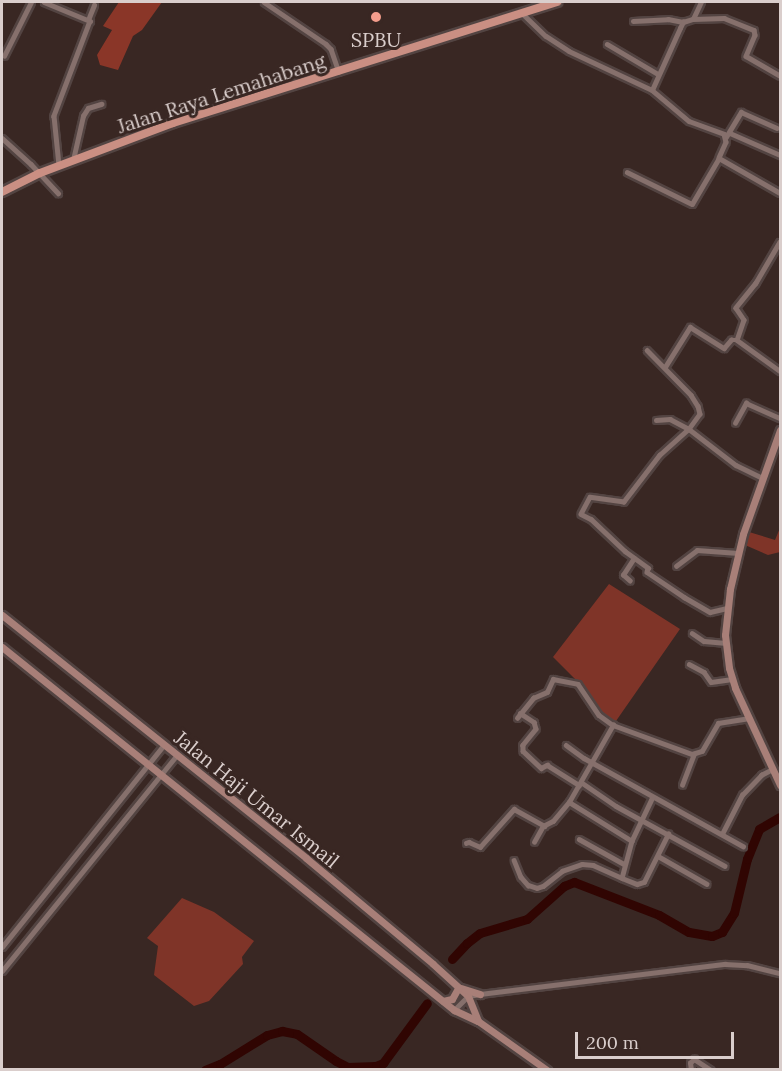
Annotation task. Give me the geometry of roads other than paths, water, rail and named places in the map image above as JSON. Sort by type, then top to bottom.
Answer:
[{"type":"main road","name":"Jalan Raya Lemahabang","points":[[2,192],[39,173],[173,123],[557,2]]},
{"type":"main road","points":[[780,430],[761,477],[738,553],[727,608],[726,643],[732,679],[780,785]]},
{"type":"main road","name":"Jalan Haji Umar Ismail","points":[[2,615],[306,858],[433,964],[468,996],[478,1021]]},
{"type":"main road","points":[[2,648],[441,1000],[454,1010],[478,1021],[547,1070]]},
{"type":"main road","points":[[441,1000],[452,999],[456,986],[480,994]]},
{"type":"street","points":[[4,56],[31,2]]},
{"type":"street","points":[[44,2],[88,20]]},
{"type":"street","points":[[59,2],[59,8]]},
{"type":"street","points":[[264,2],[326,44],[331,49],[339,72]]},
{"type":"street","points":[[693,19],[701,2]]},
{"type":"street","points":[[59,165],[54,116],[90,23],[88,20],[94,5]]},
{"type":"street","points":[[522,13],[546,36],[568,51],[652,90],[680,116],[780,155]]},
{"type":"street","points":[[633,21],[668,19],[683,22],[693,19],[723,18],[754,30],[755,35],[746,56],[780,76]]},
{"type":"street","points":[[652,90],[683,22]]},
{"type":"street","points":[[607,44],[658,74]]},
{"type":"street","points":[[73,160],[83,116],[88,108],[101,104]]},
{"type":"street","points":[[627,172],[692,204],[719,158],[728,135],[741,112],[777,128]]},
{"type":"street","points":[[2,138],[58,193]]},
{"type":"street","points":[[719,158],[780,193]]},
{"type":"street","points":[[737,340],[744,320],[736,310],[736,305],[756,283],[780,242]]},
{"type":"street","points":[[664,367],[690,327],[724,348],[731,340],[737,340],[766,358],[780,371]]},
{"type":"street","points":[[647,350],[698,406],[700,414],[689,429],[660,455],[624,502],[590,497],[580,514],[591,519],[662,583],[705,610],[712,612],[727,608]]},
{"type":"street","points":[[735,423],[746,403],[780,418]]},
{"type":"street","points":[[656,420],[669,419],[689,429],[736,465],[761,477]]},
{"type":"street","points":[[676,566],[697,550],[738,553]]},
{"type":"street","points":[[630,581],[623,575],[634,558]]},
{"type":"street","points":[[692,633],[704,641],[726,643]]},
{"type":"street","points":[[689,664],[704,672],[711,682],[732,679]]},
{"type":"street","points":[[517,718],[533,698],[547,692],[554,679],[566,680],[581,687],[599,716],[613,725],[694,754],[702,751],[720,721],[732,722],[748,718]]},
{"type":"street","points":[[520,713],[534,722],[536,729],[523,746],[523,751],[540,768],[551,766],[725,866]]},
{"type":"street","points":[[534,842],[545,826],[553,821],[568,802],[613,725]]},
{"type":"street","points":[[2,947],[164,745]]},
{"type":"street","points":[[566,745],[743,846]]},
{"type":"street","points":[[682,785],[694,754]]},
{"type":"street","points":[[2,971],[177,755]]},
{"type":"street","points":[[722,834],[742,795],[761,775],[772,769]]},
{"type":"street","points":[[622,878],[632,841],[654,797]]},
{"type":"street","points":[[568,802],[632,841]]},
{"type":"street","points":[[466,843],[480,847],[514,809],[545,826]]},
{"type":"street","points":[[514,860],[521,877],[528,885],[537,888],[562,871],[582,864],[593,865],[637,884],[644,882],[668,834]]},
{"type":"street","points":[[579,839],[624,864]]},
{"type":"street","points":[[658,856],[707,884]]},
{"type":"street","points":[[454,1010],[468,996],[725,964],[747,965],[780,973]]},
{"type":"street","points":[[691,1070],[690,1063],[694,1059],[711,1070]]},
{"type":"waterway","points":[[452,959],[480,933],[527,919],[564,886],[574,882],[659,915],[689,932],[712,936],[722,932],[734,913],[747,859],[759,829],[780,817]]},
{"type":"waterway","points":[[205,1070],[220,1064],[267,1035],[282,1031],[297,1034],[348,1067],[376,1066],[383,1063],[427,1003]]},
{"type":"place","name":"SPBU","points":[[376,17]]}]
